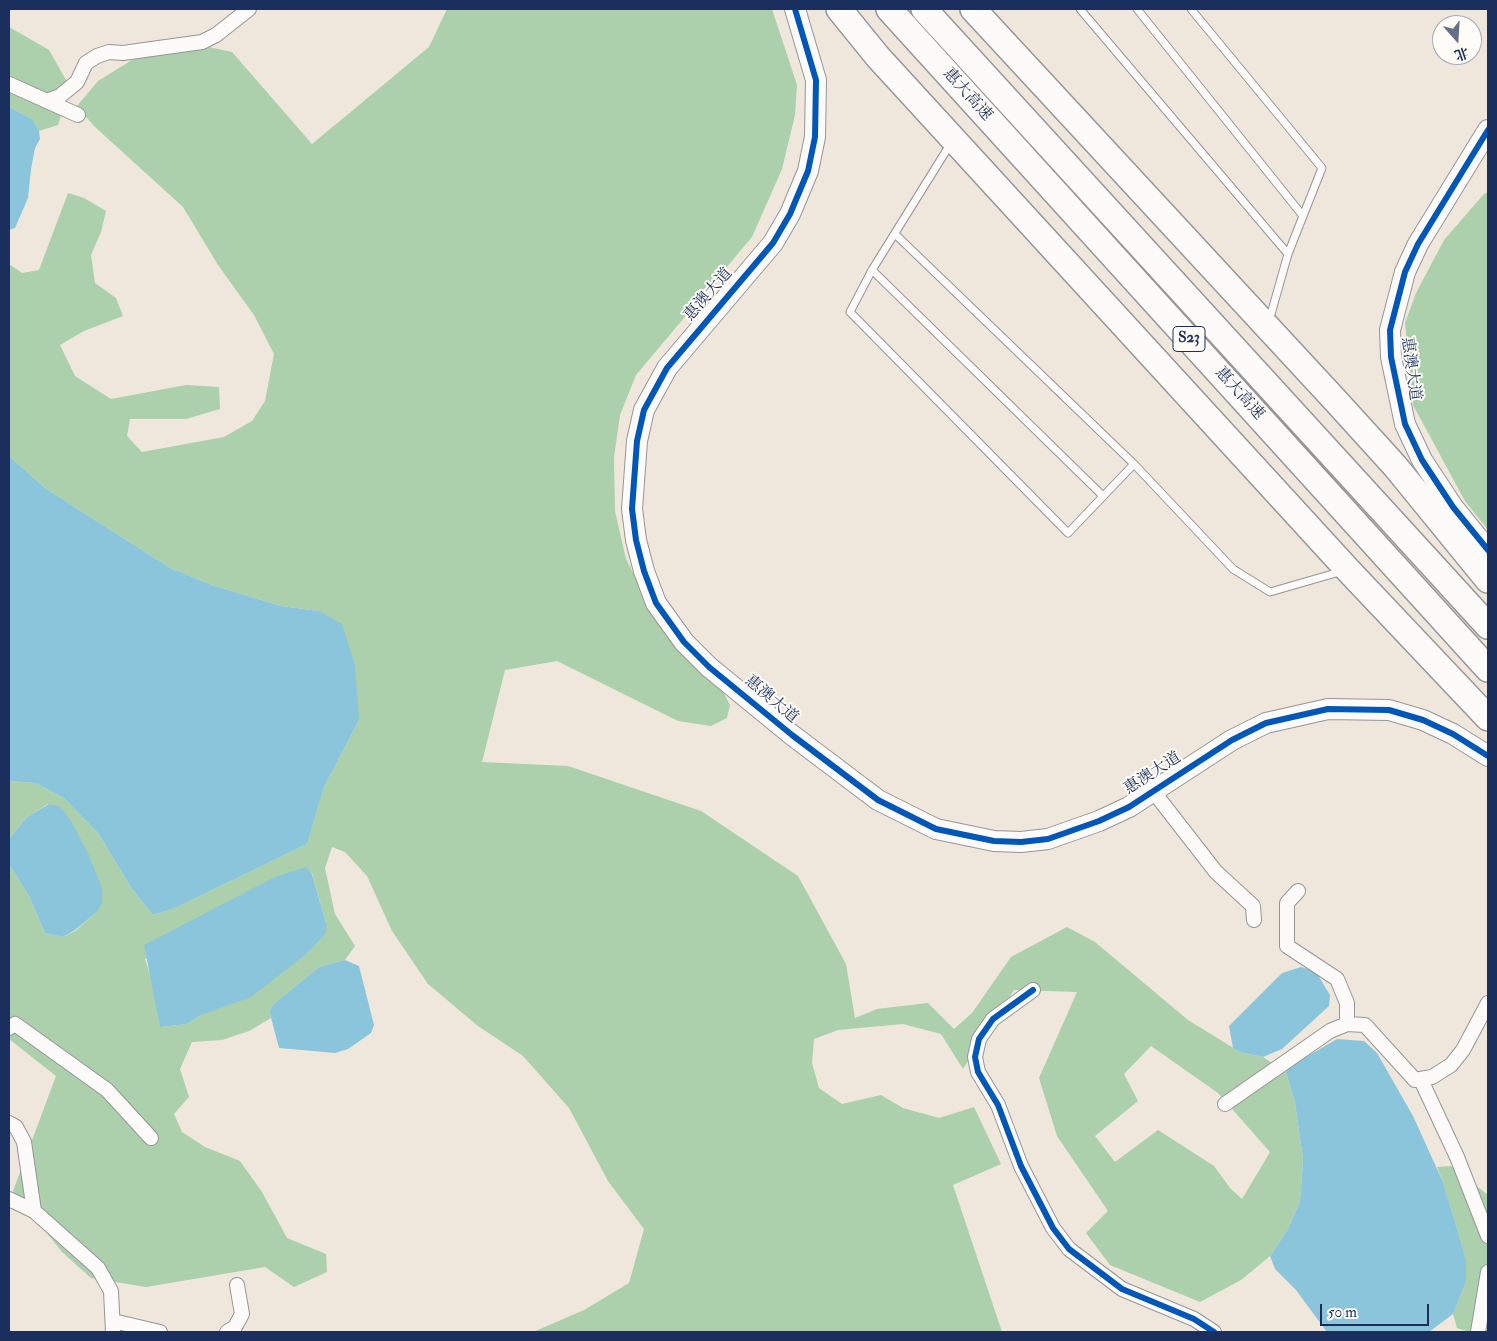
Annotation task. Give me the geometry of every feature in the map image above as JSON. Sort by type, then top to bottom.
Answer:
[{"type":"highway","points":[[839,9],[878,57],[1348,570],[1488,718]]},
{"type":"highway","name":"惠大高速","points":[[889,9],[1488,669]]},
{"type":"highway","name":"惠大高速","points":[[924,9],[1488,626]]},
{"type":"highway","points":[[974,9],[1395,466],[1488,580]]},
{"type":"street","points":[[46,101],[60,96],[76,82],[86,63],[97,56],[109,52],[123,53],[202,42],[216,35],[249,9]]},
{"type":"street","name":"惠澳大道","points":[[795,9],[816,80],[816,137],[808,171],[790,214],[772,243],[666,368],[644,410],[636,441],[632,509],[644,571],[656,603],[684,642],[709,667],[792,735],[878,800],[936,828],[994,842],[1048,839],[1100,822],[1232,740],[1266,724],[1328,709],[1389,710],[1423,720],[1453,734],[1488,756]]},
{"type":"street","points":[[9,84],[78,115]]},
{"type":"street","name":"惠澳大道","points":[[1488,130],[1418,244],[1405,272],[1390,330],[1391,357],[1405,424],[1422,460],[1453,507],[1488,550]]},
{"type":"street","points":[[1152,791],[1216,872],[1253,906],[1254,920]]},
{"type":"street","points":[[1298,891],[1287,903],[1287,946],[1337,979],[1347,1002],[1347,1024]]},
{"type":"street","points":[[1033,990],[993,1019],[980,1039],[975,1057],[978,1072],[998,1105],[1021,1166],[1053,1228],[1069,1249],[1122,1289],[1194,1319],[1214,1332]]},
{"type":"street","points":[[1224,1104],[1330,1030],[1347,1024],[1365,1025],[1415,1080],[1432,1077],[1451,1065],[1463,1050],[1488,1003]]},
{"type":"street","points":[[9,1028],[15,1024],[107,1090],[152,1138]]},
{"type":"street","points":[[1422,1080],[1457,1156],[1488,1236]]},
{"type":"street","points":[[9,1122],[16,1127],[24,1142],[34,1211]]},
{"type":"street","points":[[9,1198],[34,1211],[98,1268],[111,1291],[113,1326],[160,1332]]},
{"type":"street","points":[[1478,1332],[1488,1272]]},
{"type":"street","points":[[230,1331],[235,1327],[242,1314],[237,1285]]},
{"type":"lane","points":[[1080,9],[1288,254]]},
{"type":"lane","points":[[1138,9],[1303,216]]},
{"type":"lane","points":[[1191,9],[1322,168],[1288,254],[1267,326]]},
{"type":"lane","points":[[953,138],[872,270],[850,312],[1068,533],[1134,464]]},
{"type":"lane","points":[[895,234],[1134,464],[1233,569],[1270,592],[1348,570]]},
{"type":"lane","points":[[872,270],[1103,496]]},
{"type":"green space","points":[[447,9],[772,9],[797,85],[795,115],[782,169],[752,237],[636,375],[620,415],[614,457],[615,511],[626,559],[647,600],[720,686],[730,705],[727,718],[711,726],[678,721],[557,661],[505,670],[482,762],[568,766],[701,811],[798,876],[846,964],[855,1018],[877,1009],[928,1003],[954,1029],[972,1013],[1011,957],[1067,927],[1095,942],[1188,1020],[1240,1052],[1263,1057],[1286,1072],[1295,1103],[1303,1159],[1300,1201],[1288,1229],[1270,1256],[1241,1280],[1200,1302],[1110,1265],[1086,1233],[1108,1211],[1057,1136],[1039,1078],[1077,992],[1014,990],[963,1069],[941,1034],[903,1024],[838,1030],[814,1039],[812,1063],[819,1088],[842,1104],[881,1095],[903,1108],[939,1118],[974,1107],[1001,1164],[953,1185],[1002,1332],[533,1332],[584,1310],[629,1283],[644,1229],[608,1181],[569,1108],[523,1056],[478,1026],[428,984],[392,931],[367,876],[345,852],[332,847],[325,868],[335,914],[355,946],[345,960],[319,967],[276,1002],[269,1010],[271,1018],[249,1031],[222,1040],[192,1042],[180,1069],[189,1097],[174,1114],[182,1132],[205,1147],[240,1161],[262,1192],[287,1238],[326,1254],[327,1272],[294,1287],[265,1267],[146,1287],[91,1278],[62,1252],[13,1191],[56,1076],[9,1039],[9,864],[29,896],[45,933],[63,937],[75,931],[97,912],[48,804],[27,817],[9,839],[9,781],[35,783],[64,798],[98,833],[132,889],[153,915],[175,908],[307,844],[324,787],[359,720],[319,611],[281,606],[212,585],[170,568],[45,488],[9,456],[9,264],[22,273],[39,270],[68,193],[84,198],[106,211],[101,232],[91,255],[95,283],[116,298],[123,316],[84,331],[60,345],[75,376],[111,399],[186,385],[219,387],[220,409],[186,419],[130,419],[127,436],[142,452],[224,437],[252,421],[265,401],[274,354],[254,315],[218,265],[183,207],[94,126],[77,106],[98,81],[140,55],[209,47],[232,52],[312,144],[429,47]],"holes":[[[312,873],[326,923],[326,933],[187,1024],[160,1027],[154,988],[145,959]],[[1151,1046],[1218,1093],[1270,1152],[1242,1199],[1230,1188],[1214,1166],[1158,1130],[1115,1162],[1095,1136],[1138,1101],[1124,1074]]]},
{"type":"green space","points":[[9,27],[49,50],[70,87],[58,125],[39,131],[32,119],[9,107]]},
{"type":"green space","points":[[1488,192],[1488,530],[1465,501],[1413,405],[1405,323],[1416,293],[1444,240],[1484,194]]},
{"type":"green space","points":[[1451,1166],[1488,1195],[1488,1332],[1469,1332],[1457,1328],[1453,1314],[1466,1282],[1466,1259],[1437,1167]]},
{"type":"water","points":[[9,107],[32,119],[39,131],[40,139],[35,148],[28,198],[15,228],[9,230]]},
{"type":"water","points":[[9,456],[45,488],[170,568],[212,585],[281,606],[319,611],[342,624],[355,665],[359,720],[324,787],[307,844],[175,908],[153,915],[132,889],[98,833],[64,798],[35,783],[9,781]]},
{"type":"water","points":[[49,804],[59,806],[71,821],[88,853],[102,888],[102,903],[97,912],[63,937],[45,933],[29,896],[9,864],[9,839],[27,817]]},
{"type":"water","points":[[306,867],[312,874],[326,923],[326,933],[305,955],[251,997],[201,1015],[187,1024],[160,1027],[144,945],[275,877]]},
{"type":"water","points":[[345,960],[359,966],[374,1025],[371,1033],[348,1049],[335,1053],[279,1048],[269,1010],[276,1002],[319,967]]},
{"type":"water","points":[[1301,967],[1316,972],[1330,995],[1329,1006],[1282,1049],[1263,1057],[1240,1052],[1233,1048],[1229,1026],[1282,973]]},
{"type":"water","points":[[1337,1039],[1364,1041],[1377,1053],[1413,1116],[1443,1182],[1466,1259],[1466,1282],[1453,1314],[1429,1332],[1327,1332],[1296,1290],[1275,1269],[1270,1256],[1288,1229],[1300,1201],[1303,1159],[1295,1103],[1286,1072],[1289,1067]]},
{"type":"cycle path","points":[[795,9],[816,80],[815,137],[808,171],[790,214],[773,243],[667,368],[644,410],[637,441],[632,509],[636,540],[644,571],[656,603],[684,642],[709,667],[792,735],[878,800],[936,829],[994,841],[1021,842],[1048,839],[1099,821],[1129,807],[1232,740],[1266,723],[1328,709],[1389,710],[1423,720],[1453,734],[1488,756]]},
{"type":"cycle path","points":[[1488,130],[1418,244],[1405,272],[1390,330],[1391,357],[1405,424],[1422,460],[1453,507],[1488,550]]},
{"type":"cycle path","points":[[1033,990],[993,1019],[979,1039],[975,1057],[978,1072],[998,1105],[1021,1166],[1053,1228],[1069,1249],[1122,1289],[1194,1319],[1214,1332]]}]
